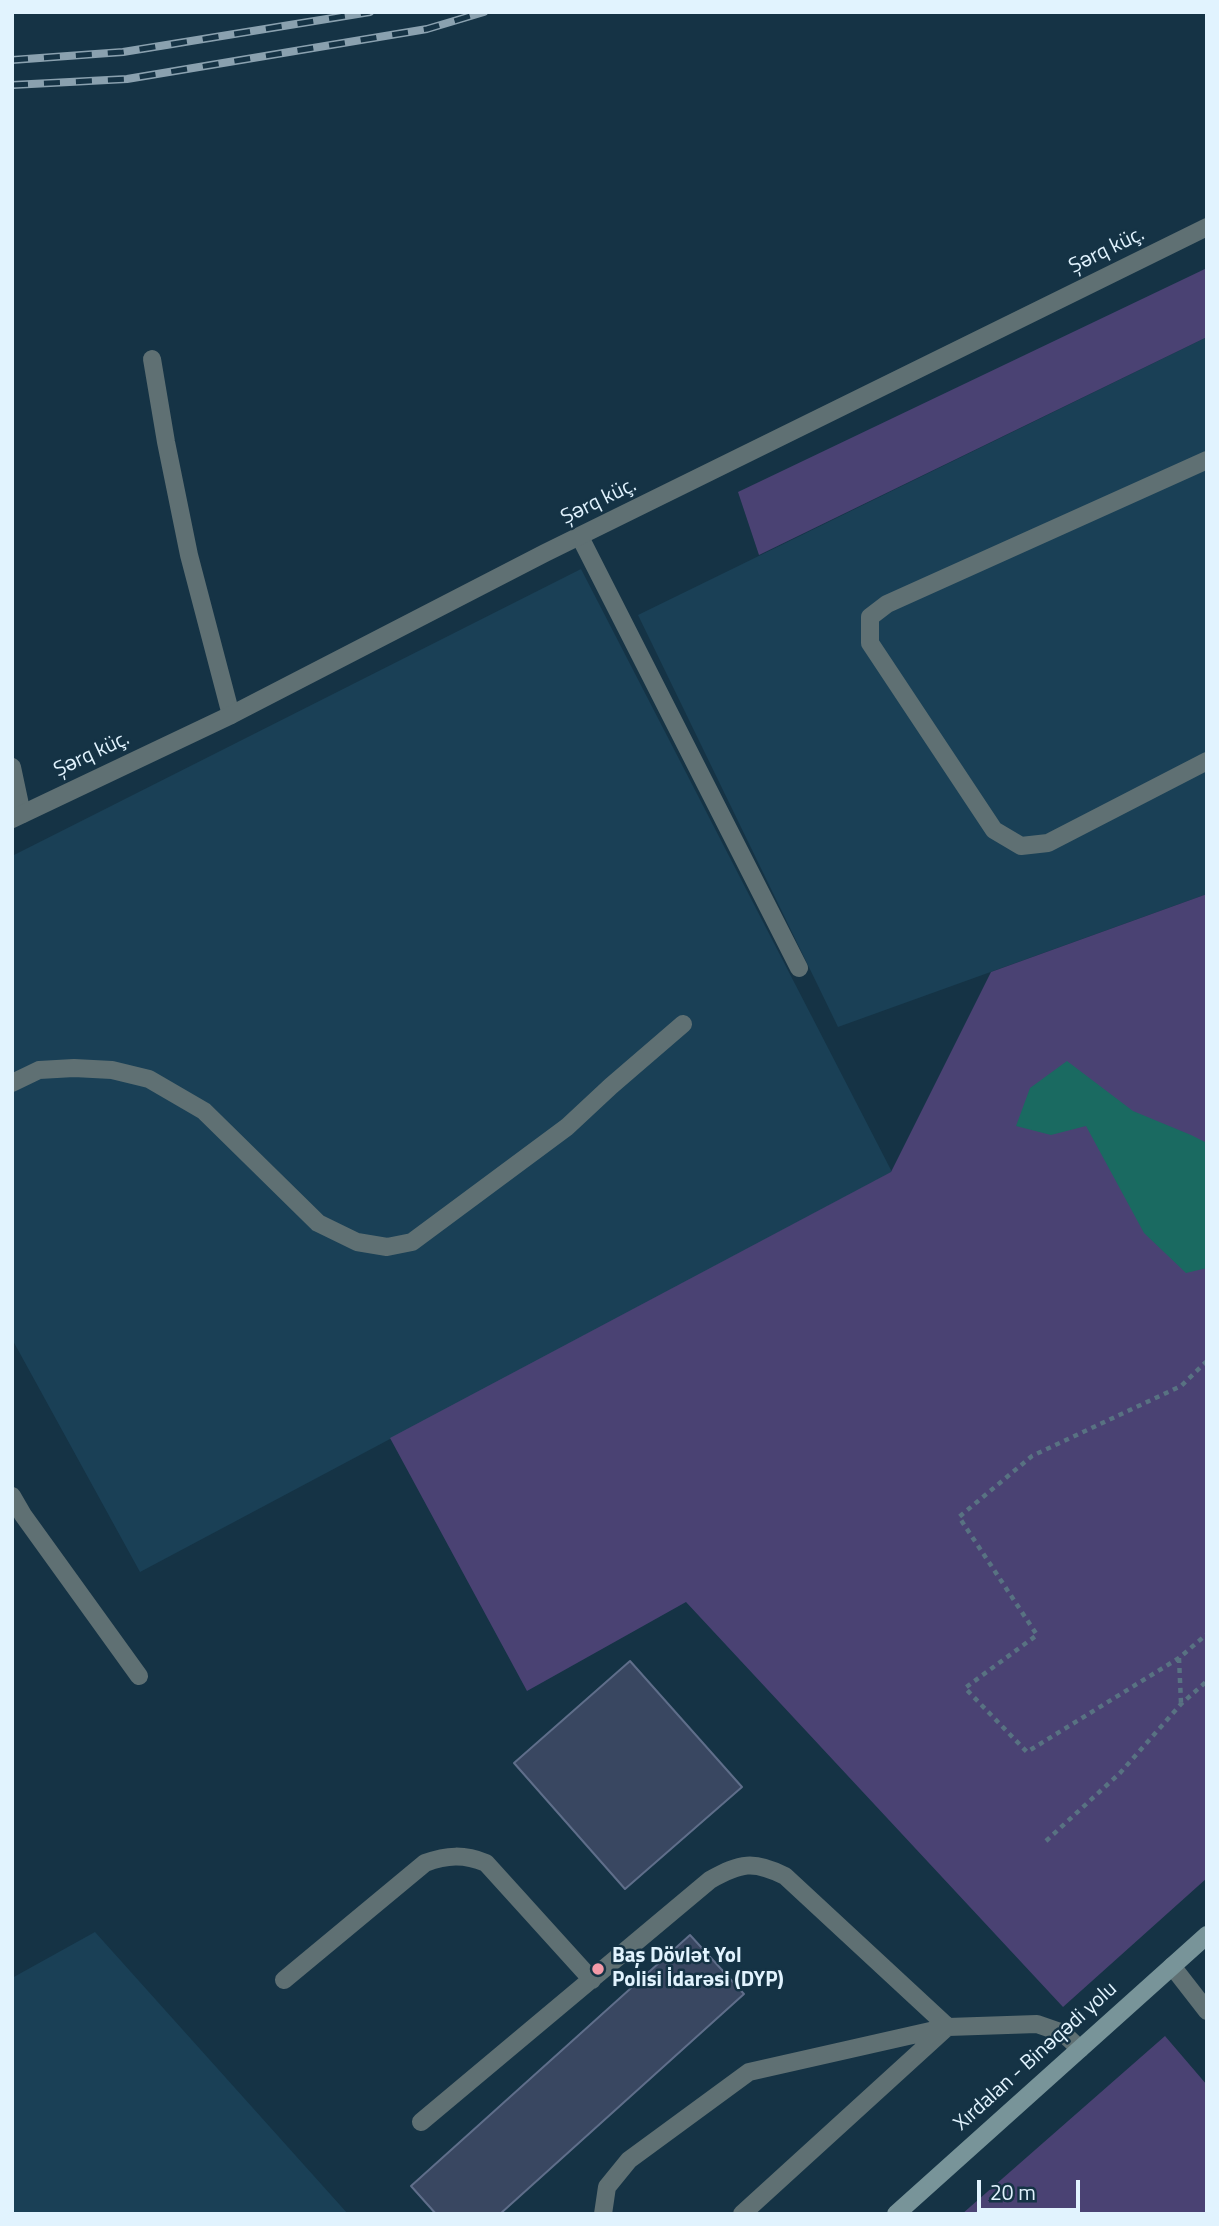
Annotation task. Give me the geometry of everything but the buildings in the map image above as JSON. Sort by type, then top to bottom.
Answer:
[{"type":"main road","name":"Xırdalan - Binəqədi yolu","points":[[896,2214],[1207,1935]]},
{"type":"street","name":"Şərq küç.","points":[[17,816],[231,715],[580,537],[1207,227]]},
{"type":"street","points":[[152,359],[189,555],[231,715]]},
{"type":"street","points":[[1207,460],[887,604],[870,617],[870,643],[994,830],[1021,846],[1048,843],[1207,761]]},
{"type":"street","points":[[580,537],[799,968]]},
{"type":"street","points":[[12,767],[17,816]]},
{"type":"street","points":[[12,1083],[39,1070],[74,1068],[113,1070],[149,1080],[204,1111],[318,1223],[357,1242],[387,1247],[412,1242],[567,1127],[683,1024]]},
{"type":"street","points":[[12,1496],[139,1676]]},
{"type":"street","points":[[284,1980],[425,1863],[457,1855],[486,1863],[592,1980]]},
{"type":"street","points":[[421,2122],[710,1880],[733,1867],[747,1864],[766,1866],[785,1877],[948,2027]]},
{"type":"street","points":[[1172,1966],[1207,2011]]},
{"type":"street","points":[[603,2214],[607,2187],[629,2161],[748,2072],[948,2027],[1037,2024],[1063,2033],[1080,2049]]},
{"type":"street","points":[[742,2214],[948,2027]]},
{"type":"path","points":[[1207,1361],[1181,1386],[1032,1456],[959,1517],[1037,1635],[965,1688],[1027,1752],[1179,1657],[1207,1634]]},
{"type":"path","points":[[1179,1657],[1181,1704]]},
{"type":"path","points":[[1046,1841],[1120,1773],[1181,1704],[1207,1682]]},
{"type":"shaded area","points":[[1207,268],[1207,337],[759,555],[738,492]]},
{"type":"shaded area","points":[[1207,337],[1207,894],[838,1027],[638,615]]},
{"type":"shaded area","points":[[581,569],[892,1172],[140,1572],[12,1339],[12,856]]},
{"type":"shaded area","points":[[1207,894],[1207,1878],[1063,2007],[686,1602],[527,1691],[390,1438],[891,1172],[991,972]]},
{"type":"shaded area","points":[[1067,1061],[1133,1111],[1207,1143],[1207,1268],[1186,1273],[1144,1233],[1086,1126],[1051,1135],[1016,1126],[1030,1088]]},
{"type":"shaded area","points":[[95,1932],[348,2214],[12,2214],[12,1978]]},
{"type":"shaded area","points":[[1165,2036],[1207,2085],[1207,2214],[962,2214]]},
{"type":"railway","points":[[12,60],[123,52],[370,12]]},
{"type":"railway","points":[[12,85],[127,79],[427,29],[484,12]]},
{"type":"place","name":"Baş Dövlət Yol Polisi İdarəsi (DYP)","points":[[598,1969]]}]
